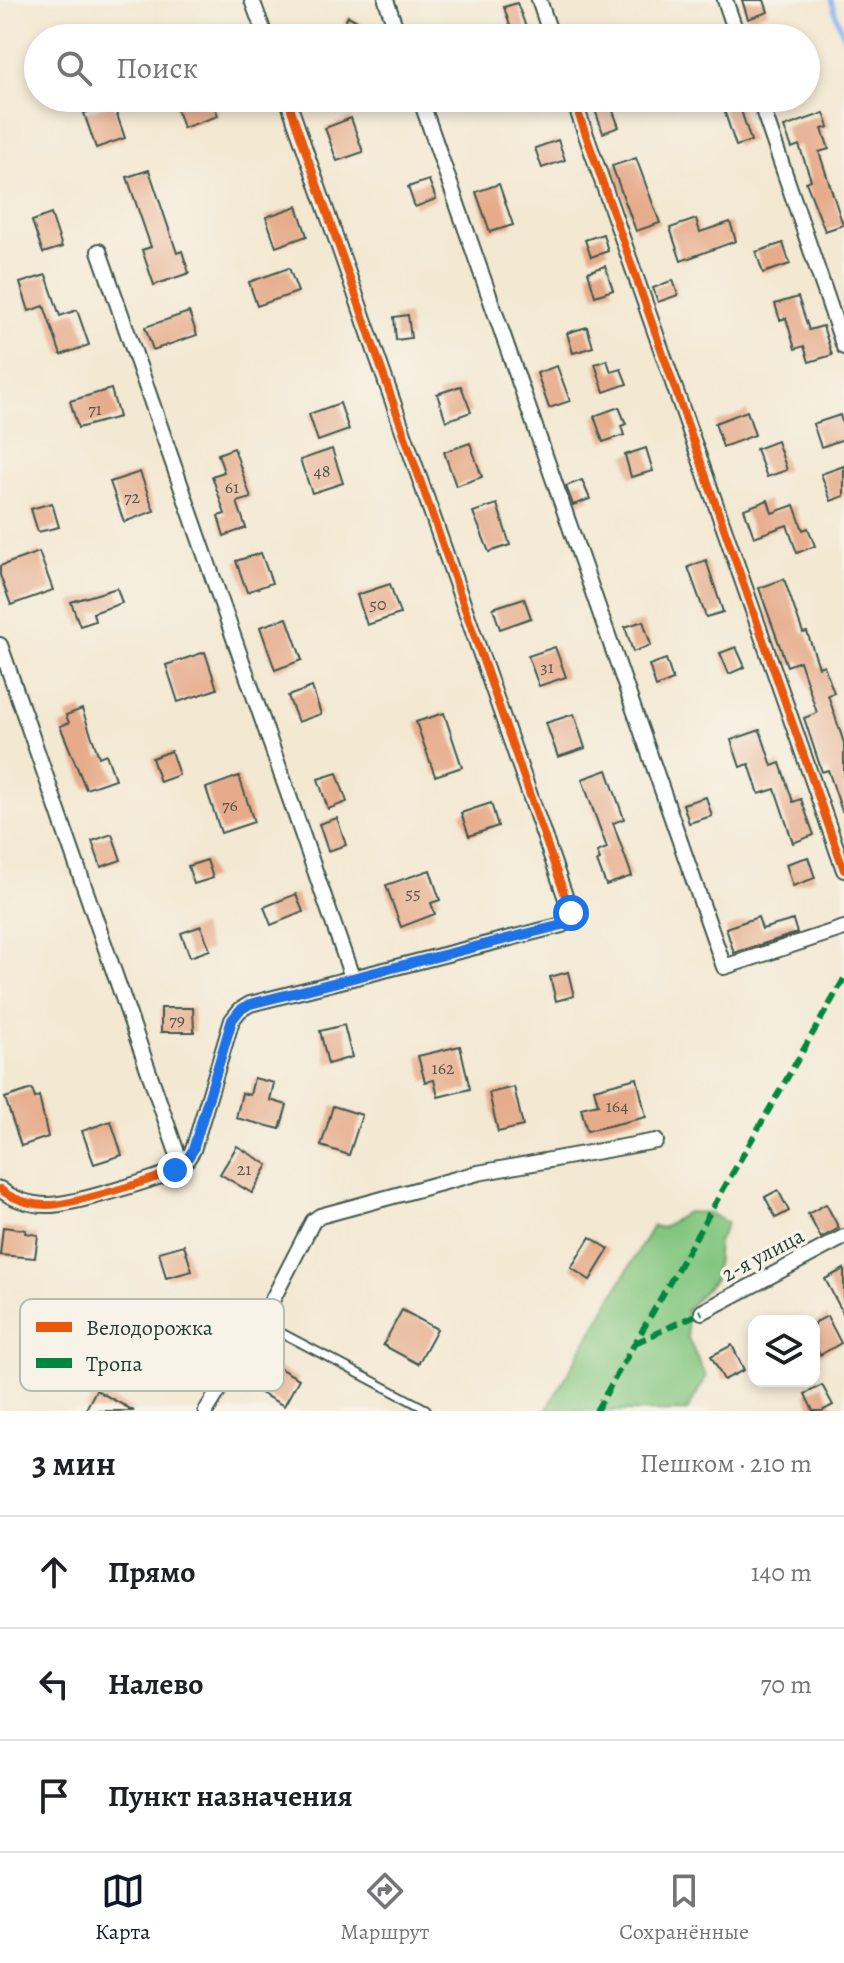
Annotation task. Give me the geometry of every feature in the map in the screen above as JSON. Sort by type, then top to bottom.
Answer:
[{"type":"street","points":[[252,0],[261,24]]},
{"type":"street","points":[[386,0],[394,24]]},
{"type":"street","points":[[539,0],[547,24]]},
{"type":"street","points":[[725,0],[733,24]]},
{"type":"street","points":[[0,1189],[34,1204],[62,1204],[182,1167],[193,1150],[232,1020],[250,1004],[569,921],[571,913],[292,112]]},
{"type":"street","points":[[425,112],[724,967],[844,928]]},
{"type":"street","points":[[578,112],[844,870]]},
{"type":"street","points":[[764,112],[844,347]]},
{"type":"street","points":[[99,251],[352,977]]},
{"type":"street","points":[[0,645],[182,1167]]},
{"type":"street","points":[[273,1299],[313,1221],[320,1216],[478,1173],[656,1141]]},
{"type":"street","name":"2-я улица","points":[[702,1312],[844,1237]]},
{"type":"street","points":[[206,1411],[218,1391]]},
{"type":"lane","points":[[284,1334],[426,1409]]},
{"type":"green space","points":[[687,1212],[709,1213],[727,1223],[718,1242],[715,1279],[686,1310],[688,1339],[706,1377],[687,1411],[546,1411],[653,1226],[662,1228]]},
{"type":"building","points":[[742,0],[764,0],[768,12],[748,19]]},
{"type":"building","points":[[517,3],[525,24],[509,24],[504,7]]},
{"type":"building","points":[[348,16],[363,24],[344,24]]},
{"type":"building","points":[[116,112],[125,138],[96,148],[84,113]]},
{"type":"building","points":[[178,112],[217,112],[218,116],[183,128]]},
{"type":"building","points":[[596,112],[613,112],[619,127],[603,133]]},
{"type":"building","points":[[725,112],[742,112],[751,141],[736,146]]},
{"type":"building","points":[[824,113],[829,127],[822,129],[829,149],[819,152],[843,225],[825,231],[806,182],[811,180],[799,145],[792,148],[784,127]]},
{"type":"building","points":[[351,118],[363,152],[337,161],[325,128]]},
{"type":"building","points":[[558,140],[565,160],[542,168],[535,148]]},
{"type":"building","points":[[636,158],[660,223],[636,231],[612,166]]},
{"type":"building","points":[[149,170],[177,253],[182,251],[189,273],[154,285],[142,250],[151,247],[127,177]]},
{"type":"building","points":[[429,180],[436,199],[415,207],[408,187]]},
{"type":"building","points":[[499,184],[513,225],[490,232],[476,192]]},
{"type":"building","points":[[297,206],[307,236],[276,247],[266,217]]},
{"type":"building","points":[[51,214],[62,247],[43,253],[32,221]]},
{"type":"building","points":[[696,219],[700,232],[730,222],[736,241],[681,261],[670,228]]},
{"type":"building","points":[[603,234],[608,251],[591,257],[585,240]]},
{"type":"building","points":[[783,243],[790,264],[763,273],[756,252]]},
{"type":"building","points":[[605,266],[613,290],[595,296],[588,272]]},
{"type":"building","points":[[289,268],[298,292],[257,306],[249,282]]},
{"type":"building","points":[[46,275],[60,316],[77,310],[89,345],[61,355],[44,306],[29,311],[20,283]]},
{"type":"building","points":[[673,280],[678,295],[658,302],[653,288]]},
{"type":"building","points":[[798,297],[809,330],[823,326],[832,355],[809,362],[804,346],[795,349],[786,318],[780,320],[775,304]]},
{"type":"building","points":[[189,312],[197,335],[153,350],[145,327]]},
{"type":"building","points":[[408,315],[411,338],[396,340],[394,317]]},
{"type":"building","points":[[587,327],[593,347],[573,353],[567,333]]},
{"type":"building","points":[[607,360],[611,372],[621,369],[627,384],[604,392],[595,364]]},
{"type":"building","points":[[557,366],[570,401],[549,408],[537,373]]},
{"type":"building","points":[[461,386],[471,412],[446,421],[437,394]]},
{"type":"building","points":[[111,389],[119,417],[78,428],[70,401]]},
{"type":"building","points":[[340,403],[349,430],[318,441],[309,414]]},
{"type":"building","points":[[619,407],[626,424],[621,426],[624,435],[603,442],[594,416]]},
{"type":"building","points":[[747,411],[755,435],[723,447],[715,423]]},
{"type":"building","points":[[840,415],[844,439],[821,447],[813,424]]},
{"type":"building","points":[[777,441],[787,470],[767,477],[756,449]]},
{"type":"building","points":[[470,443],[482,477],[456,486],[444,452]]},
{"type":"building","points":[[234,448],[251,498],[237,502],[246,528],[224,536],[218,516],[225,514],[212,476],[224,472],[218,454]]},
{"type":"building","points":[[646,448],[653,471],[631,477],[625,455]]},
{"type":"building","points":[[332,449],[343,483],[312,493],[300,460]]},
{"type":"building","points":[[844,466],[844,496],[831,501],[821,474]]},
{"type":"building","points":[[140,472],[154,511],[124,522],[110,482]]},
{"type":"building","points":[[582,480],[590,499],[573,505],[566,486]]},
{"type":"building","points":[[768,500],[772,513],[794,505],[803,530],[808,528],[815,546],[797,553],[787,525],[754,537],[744,509]]},
{"type":"building","points":[[52,503],[59,527],[38,532],[31,509]]},
{"type":"building","points":[[497,504],[510,545],[489,552],[473,512]]},
{"type":"building","points":[[39,552],[53,590],[11,605],[0,575],[0,566]]},
{"type":"building","points":[[261,553],[272,583],[247,592],[236,561]]},
{"type":"building","points":[[706,560],[723,612],[706,617],[688,567]]},
{"type":"building","points":[[784,579],[803,633],[807,632],[819,667],[824,665],[834,693],[828,695],[844,743],[842,811],[828,770],[822,772],[804,718],[817,713],[800,661],[787,666],[759,588]]},
{"type":"building","points":[[390,584],[400,614],[367,625],[357,595]]},
{"type":"building","points":[[117,588],[122,603],[93,613],[95,621],[80,626],[71,602]]},
{"type":"building","points":[[524,598],[531,618],[500,629],[493,608]]},
{"type":"building","points":[[287,618],[302,660],[275,670],[260,627]]},
{"type":"building","points":[[643,621],[651,645],[633,652],[625,627]]},
{"type":"building","points":[[555,647],[566,677],[539,686],[528,656]]},
{"type":"building","points":[[736,647],[745,667],[729,674],[720,653]]},
{"type":"building","points":[[205,652],[217,689],[178,702],[166,665]]},
{"type":"building","points":[[666,659],[673,680],[656,687],[649,665]]},
{"type":"building","points":[[312,687],[321,714],[298,722],[288,696]]},
{"type":"building","points":[[82,709],[99,757],[106,754],[115,779],[86,789],[60,726],[69,723],[66,715]]},
{"type":"building","points":[[444,713],[462,767],[435,776],[416,722]]},
{"type":"building","points":[[574,714],[585,748],[558,757],[546,723]]},
{"type":"building","points":[[760,730],[772,766],[780,763],[793,802],[801,799],[814,835],[793,843],[775,789],[759,794],[749,764],[740,767],[731,740]]},
{"type":"building","points":[[171,751],[179,775],[160,782],[152,758]]},
{"type":"building","points":[[607,770],[624,819],[613,823],[632,876],[606,885],[597,852],[607,848],[582,779]]},
{"type":"building","points":[[337,773],[347,802],[328,809],[318,779]]},
{"type":"building","points":[[239,776],[254,822],[221,833],[206,788]]},
{"type":"building","points":[[706,797],[712,816],[689,823],[683,804]]},
{"type":"building","points":[[491,803],[498,826],[469,836],[461,813]]},
{"type":"building","points":[[337,818],[346,845],[328,851],[319,824]]},
{"type":"building","points":[[112,834],[121,860],[101,867],[92,841]]},
{"type":"building","points":[[808,857],[815,878],[793,886],[786,864]]},
{"type":"building","points":[[207,860],[213,878],[194,884],[188,866]]},
{"type":"building","points":[[430,870],[440,900],[431,903],[435,914],[401,927],[386,885]]},
{"type":"building","points":[[296,894],[303,912],[271,925],[264,907]]},
{"type":"building","points":[[758,917],[762,929],[793,920],[797,933],[734,953],[726,928]]},
{"type":"building","points":[[201,926],[210,950],[190,957],[181,933]]},
{"type":"building","points":[[568,972],[574,996],[556,1001],[550,977]]},
{"type":"building","points":[[161,1008],[193,1008],[194,1032],[161,1032]]},
{"type":"building","points":[[344,1025],[352,1057],[328,1064],[320,1031]]},
{"type":"building","points":[[460,1046],[470,1089],[438,1097],[434,1080],[425,1082],[418,1056]]},
{"type":"building","points":[[254,1078],[274,1083],[270,1100],[287,1105],[280,1129],[236,1118],[242,1093],[250,1095]]},
{"type":"building","points":[[637,1078],[646,1117],[587,1131],[581,1108],[598,1104],[594,1089]]},
{"type":"building","points":[[514,1087],[523,1126],[498,1132],[489,1093]]},
{"type":"building","points":[[32,1089],[35,1098],[39,1096],[48,1137],[21,1146],[5,1098]]},
{"type":"building","points":[[333,1106],[362,1115],[349,1155],[321,1146]]},
{"type":"building","points":[[111,1121],[122,1155],[94,1164],[82,1131]]},
{"type":"building","points":[[237,1146],[268,1165],[252,1193],[220,1174]]},
{"type":"building","points":[[778,1190],[789,1211],[776,1218],[765,1197]]},
{"type":"building","points":[[826,1204],[839,1228],[821,1238],[808,1214]]},
{"type":"building","points":[[3,1227],[38,1235],[35,1258],[0,1255]]},
{"type":"building","points":[[590,1237],[609,1249],[590,1280],[571,1268]]},
{"type":"building","points":[[184,1245],[192,1271],[166,1278],[159,1252]]},
{"type":"building","points":[[844,1269],[844,1315],[825,1279]]},
{"type":"building","points":[[402,1310],[437,1329],[418,1364],[383,1345]]},
{"type":"building","points":[[827,1316],[841,1343],[820,1355],[820,1320]]},
{"type":"building","points":[[732,1345],[744,1370],[724,1380],[711,1356]]},
{"type":"building","points":[[284,1371],[299,1379],[284,1406],[257,1391],[284,1391]]},
{"type":"building","points":[[820,1386],[833,1405],[822,1411],[813,1411],[805,1394]]},
{"type":"building","points":[[98,1391],[134,1411],[85,1411]]},
{"type":"waterway","points":[[831,0],[844,38]]},
{"type":"marked path","points":[[596,1411],[844,979]]},
{"type":"marked path","points":[[635,1343],[702,1312]]},
{"type":"cycle path","points":[[0,1189],[28,1203],[58,1204],[115,1190],[182,1167],[193,1150],[232,1020],[250,1004],[569,921],[571,913],[292,112]]},
{"type":"cycle path","points":[[578,112],[844,870]]},
{"type":"route","points":[[175,1170],[188,1161],[193,1150],[232,1020],[240,1010],[250,1004],[352,977],[562,925],[569,921],[571,913]]}]
